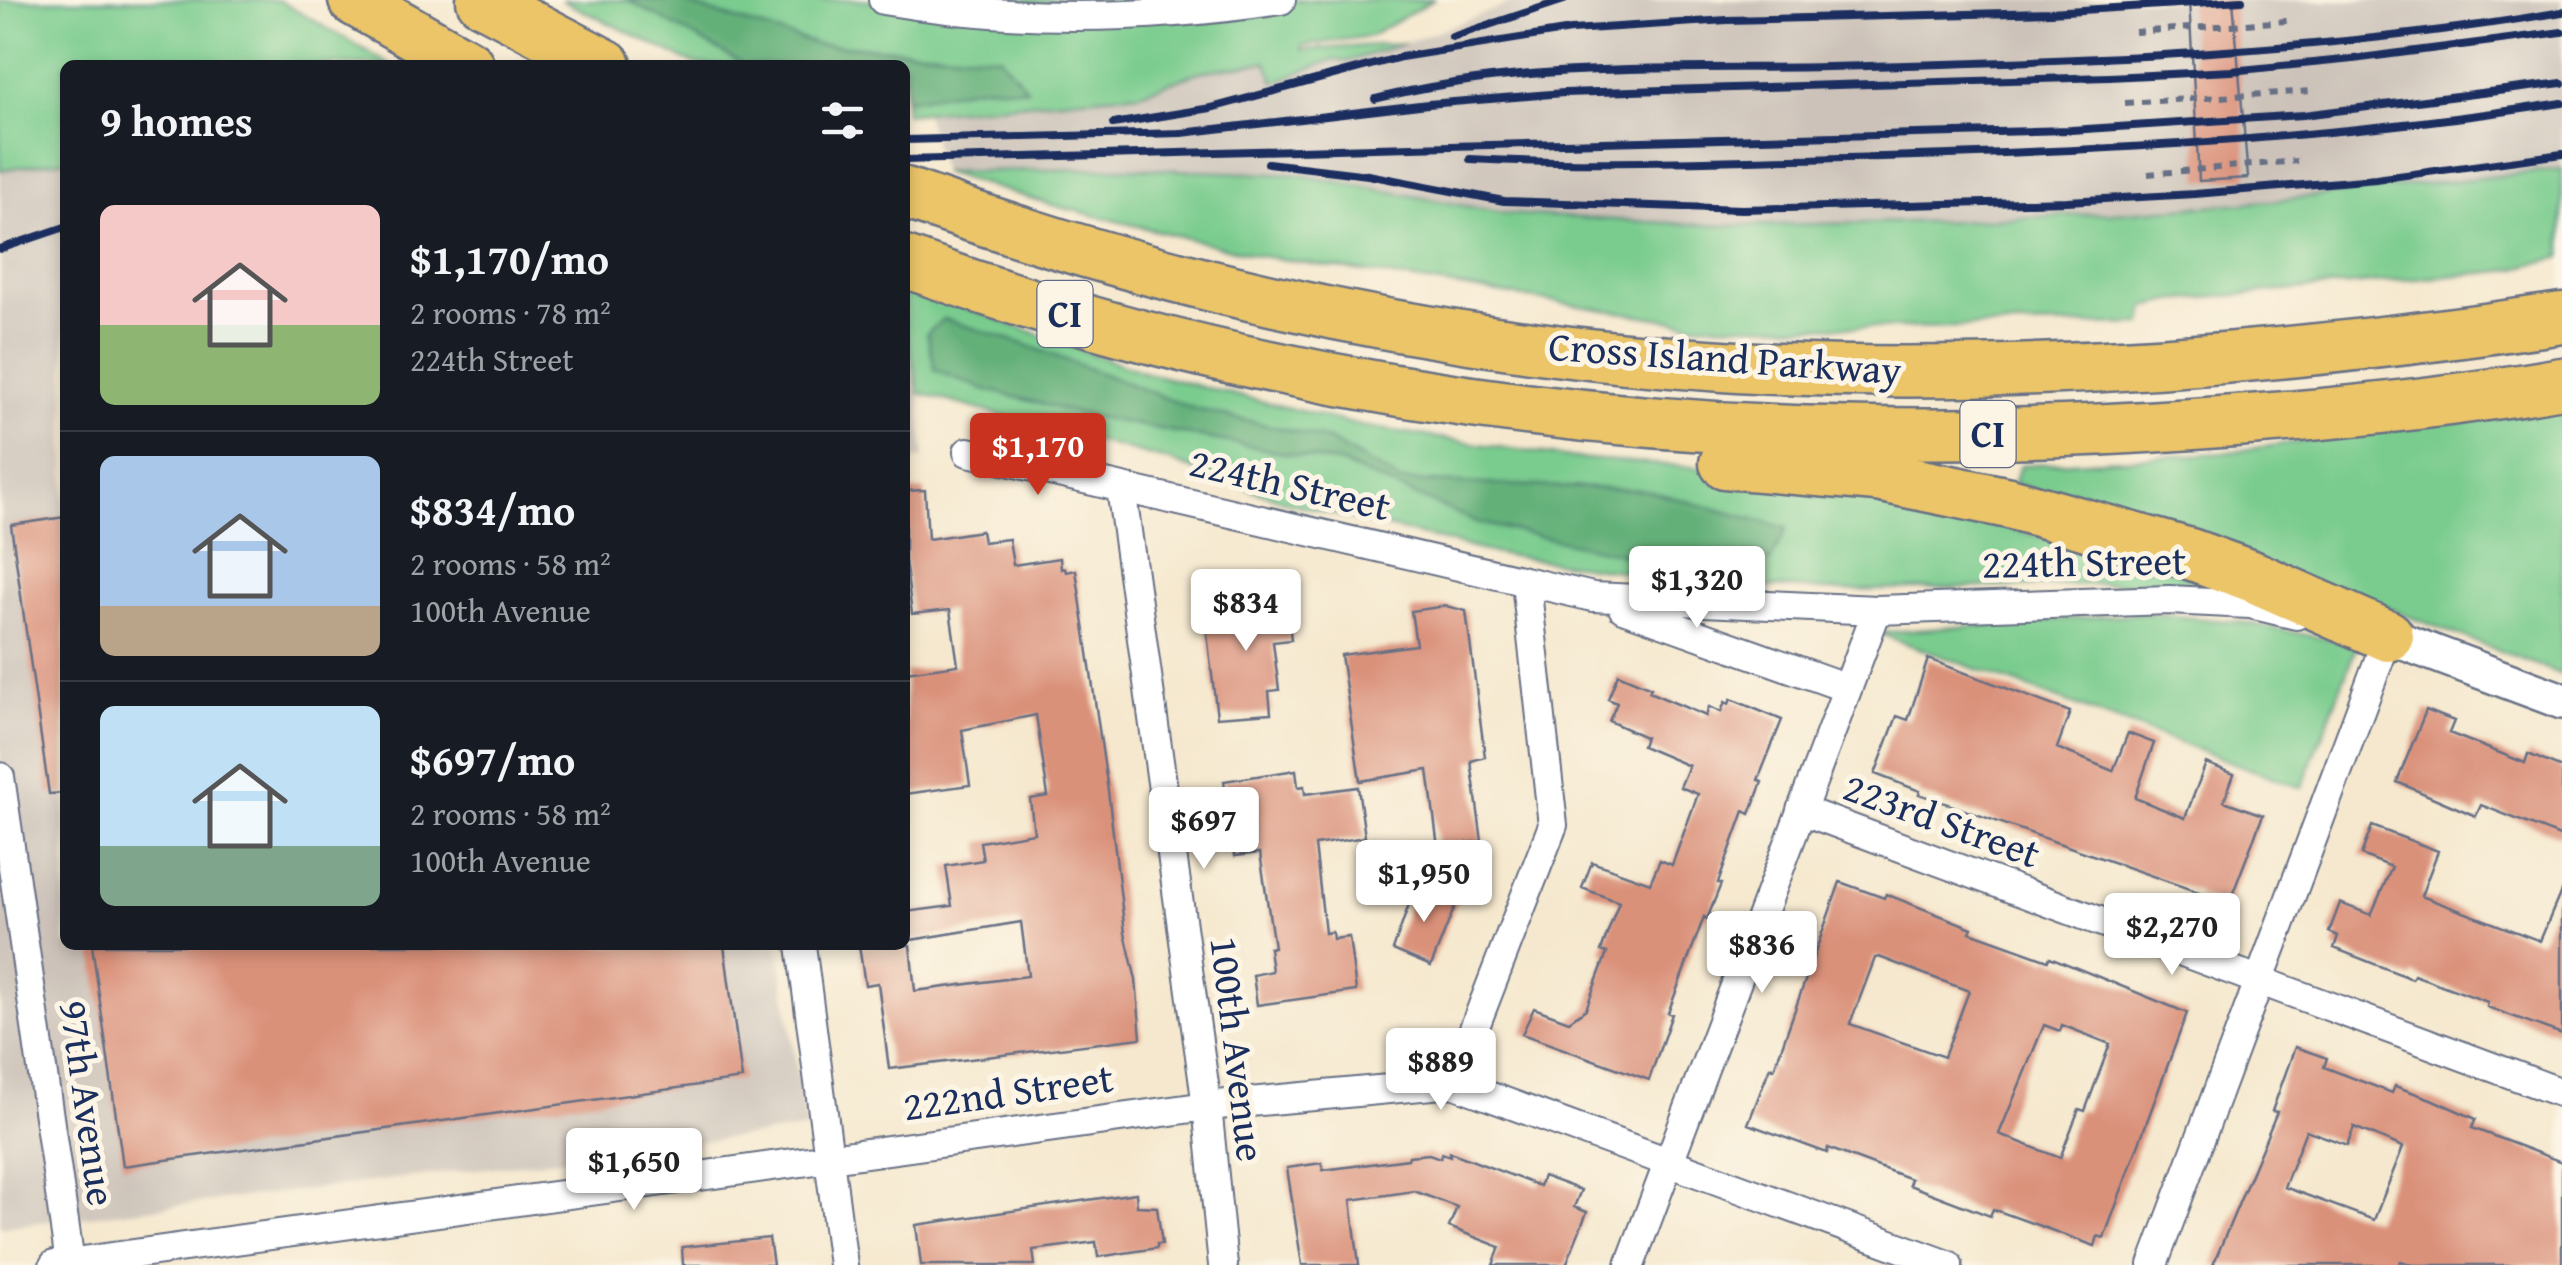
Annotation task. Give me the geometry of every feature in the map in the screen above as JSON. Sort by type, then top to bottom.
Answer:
[{"type":"highway","points":[[354,0],[459,60]]},
{"type":"highway","points":[[482,0],[596,60]]},
{"type":"highway","name":"Cross Island Parkway","points":[[910,195],[1082,253],[1309,309],[1438,333],[1586,353],[1734,366],[1862,372],[2096,366],[2448,336],[2562,318]]},
{"type":"highway","name":"Cross Island Parkway","points":[[910,264],[1135,334],[1228,358],[1414,396],[1698,428],[1984,434],[2269,419],[2562,383]]},
{"type":"highway","points":[[1983,370],[2562,283]]},
{"type":"highway","points":[[1414,396],[1613,454],[1838,471],[1915,482],[2010,503],[2222,566],[2388,636]]},
{"type":"street","points":[[882,0],[975,14],[1086,17],[1186,14],[1281,0]]},
{"type":"street","name":"224th Street","points":[[968,452],[1593,597],[1848,688]]},
{"type":"street","name":"100th Avenue","points":[[1121,488],[1207,1106],[1222,1265]]},
{"type":"street","points":[[1453,1083],[1554,825],[1526,583]]},
{"type":"street","name":"224th Street","points":[[1593,597],[1877,610],[2206,601],[2250,604],[2388,636],[2562,702]]},
{"type":"street","points":[[1630,1265],[1877,610]]},
{"type":"street","points":[[2152,1265],[2388,636]]},
{"type":"street","name":"97th Avenue","points":[[0,777],[62,1264]]},
{"type":"street","name":"223rd Street","points":[[1801,810],[2562,1093]]},
{"type":"street","points":[[803,950],[844,1265]]},
{"type":"street","name":"222nd Street","points":[[62,1264],[1207,1106],[1453,1083],[1948,1265]]},
{"type":"path","points":[[2135,32],[2287,21]]},
{"type":"path","points":[[2125,103],[2314,90]]},
{"type":"path","points":[[2148,174],[2297,161]]},
{"type":"shaded area","points":[[1520,0],[2562,0],[2562,169],[2270,201],[2112,213],[1725,226],[1508,214],[1301,175],[1128,168],[942,172],[925,113],[1140,93],[1199,72],[1267,62],[1276,82],[1334,59],[1345,62],[1406,43]]},
{"type":"shaded area","points":[[60,152],[60,950],[779,950],[806,1129],[0,1227],[0,155]]},
{"type":"shaded area","points":[[910,347],[919,393],[924,458],[910,460]]},
{"type":"green space","points":[[0,0],[278,0],[382,60],[60,60],[60,161],[0,170]]},
{"type":"green space","points":[[561,0],[1433,0],[1371,36],[1302,46],[1302,50],[1406,43],[1345,62],[1334,59],[1275,82],[1266,62],[1199,72],[1140,93],[910,114],[910,60],[686,60]]},
{"type":"green space","points":[[628,0],[682,0],[816,44],[1000,56],[1027,89],[985,86],[910,99],[910,60],[736,60]]},
{"type":"green space","points":[[1128,168],[1301,175],[1508,214],[1725,226],[2112,213],[2270,201],[2562,169],[2562,257],[2504,271],[2172,301],[2146,307],[2143,324],[1901,328],[1695,324],[1255,255],[1056,206],[942,172]]},
{"type":"green space","points":[[910,288],[1143,372],[1361,426],[1564,457],[1803,476],[2215,581],[1841,591],[1713,584],[1497,554],[1290,503],[1166,460],[919,393],[910,347]]},
{"type":"green space","points":[[944,319],[1021,343],[1192,408],[1327,439],[1400,481],[1645,490],[1787,528],[1770,562],[1644,559],[1479,523],[1342,464],[1080,414],[980,388],[935,370],[927,333]]},
{"type":"green space","points":[[2562,403],[2562,675],[2361,598],[2013,483],[2021,465],[2222,453]]},
{"type":"green space","points":[[2144,613],[2247,623],[2357,645],[2302,788],[1878,633]]},
{"type":"building","points":[[2189,0],[2233,0],[2248,178],[2199,181]]},
{"type":"building","points":[[925,490],[928,539],[981,531],[983,542],[1009,539],[1013,565],[1060,558],[1061,569],[1076,570],[1125,933],[1136,980],[1141,1038],[889,1069],[878,983],[865,985],[860,950],[910,950],[910,945],[915,991],[1028,976],[1021,922],[910,940],[910,911],[952,906],[946,866],[983,860],[980,842],[1034,833],[1030,799],[1048,796],[1036,715],[962,730],[970,785],[910,793],[910,671],[958,665],[950,610],[912,614],[910,491]]},
{"type":"building","points":[[60,518],[60,793],[49,794],[11,525]]},
{"type":"building","points":[[1286,597],[1291,640],[1273,642],[1279,690],[1269,691],[1271,713],[1217,717],[1204,608]]},
{"type":"building","points":[[1446,606],[1466,611],[1485,757],[1471,761],[1482,841],[1438,847],[1428,770],[1360,781],[1341,655],[1416,645],[1411,611]]},
{"type":"building","points":[[1928,659],[2070,712],[2057,748],[2113,771],[2128,733],[2154,743],[2135,798],[2185,818],[2206,763],[2234,774],[2224,801],[2263,815],[2228,906],[1919,794],[1920,791],[1875,774],[1897,716],[1908,720]]},
{"type":"building","points":[[1618,674],[1706,716],[1709,707],[1721,712],[1731,699],[1782,720],[1758,780],[1762,782],[1750,814],[1744,811],[1718,883],[1721,884],[1707,919],[1704,917],[1668,1013],[1672,1014],[1649,1080],[1522,1034],[1534,1008],[1569,1021],[1586,1009],[1607,953],[1601,951],[1619,902],[1582,888],[1592,862],[1650,883],[1660,860],[1672,865],[1698,794],[1680,787],[1689,766],[1642,746],[1645,737],[1609,721],[1617,703],[1608,699]]},
{"type":"building","points":[[2426,710],[2454,721],[2449,733],[2525,763],[2528,754],[2562,768],[2562,837],[2481,805],[2476,816],[2397,782]]},
{"type":"building","points":[[1296,770],[1298,787],[1304,786],[1305,794],[1358,787],[1365,837],[1315,845],[1325,933],[1332,932],[1333,939],[1349,937],[1356,991],[1257,1005],[1253,975],[1272,971],[1269,948],[1274,947],[1260,853],[1235,856],[1224,781]]},
{"type":"building","points":[[2372,826],[2438,851],[2421,896],[2540,941],[2562,889],[2562,1034],[2487,1007],[2488,1002],[2414,975],[2412,979],[2334,948],[2338,936],[2329,932],[2340,903],[2371,915],[2392,867],[2361,855]]},
{"type":"building","points":[[1840,882],[1884,898],[1886,894],[1972,928],[1970,932],[2048,960],[2050,957],[2187,1013],[2104,1238],[2098,1236],[2095,1246],[1993,1209],[1990,1216],[1909,1185],[1911,1179],[1748,1124],[1770,1067],[1774,1069]],"holes":[[[1875,958],[1969,991],[1944,1057],[1850,1024]],[[2044,1025],[2060,1031],[2062,1025],[2110,1044],[2085,1111],[2079,1109],[2060,1158],[1999,1134]]]},
{"type":"building","points":[[1416,884],[1457,901],[1431,966],[1393,950]]},
{"type":"building","points":[[93,950],[725,950],[742,1079],[123,1166]]},
{"type":"building","points":[[2295,1047],[2327,1058],[2324,1067],[2392,1093],[2395,1086],[2431,1099],[2476,1119],[2472,1128],[2562,1162],[2562,1265],[2413,1265],[2401,1261],[2398,1265],[2213,1265],[2277,1112],[2272,1111]],"holes":[[[2354,1127],[2403,1147],[2374,1220],[2284,1187],[2306,1130],[2347,1145]]]},
{"type":"building","points":[[1450,1152],[1539,1186],[1543,1176],[1581,1190],[1574,1207],[1587,1212],[1566,1265],[1493,1265],[1500,1247],[1449,1227],[1457,1207],[1414,1191],[1351,1200],[1359,1265],[1302,1265],[1287,1168],[1322,1163],[1323,1170],[1409,1156],[1429,1154],[1440,1158],[1442,1153],[1450,1156]]},
{"type":"building","points":[[1136,1193],[1137,1206],[1157,1207],[1162,1244],[1157,1244],[1157,1248],[1098,1257],[1096,1242],[1033,1250],[1035,1265],[921,1265],[916,1225]]},
{"type":"building","points":[[769,1238],[773,1265],[683,1265],[682,1247]]},
{"type":"railway","points":[[1452,37],[1564,0]]},
{"type":"railway","points":[[1113,124],[1211,108],[1401,57],[1571,30],[1727,20],[2050,12],[2242,0]]},
{"type":"railway","points":[[1375,99],[1487,78],[1543,73],[2012,62],[2196,53],[2380,37],[2562,12]]},
{"type":"railway","points":[[910,140],[1182,133],[1428,104],[1564,93],[2231,71],[2562,32]]},
{"type":"railway","points":[[910,160],[2071,130],[2303,115],[2562,83]]},
{"type":"railway","points":[[1470,159],[1658,162],[2116,148],[2295,135],[2562,103]]},
{"type":"railway","points":[[1268,163],[1368,175],[1504,201],[1742,209],[2195,194],[2376,179],[2562,154]]},
{"type":"railway","points":[[0,249],[60,229]]}]
